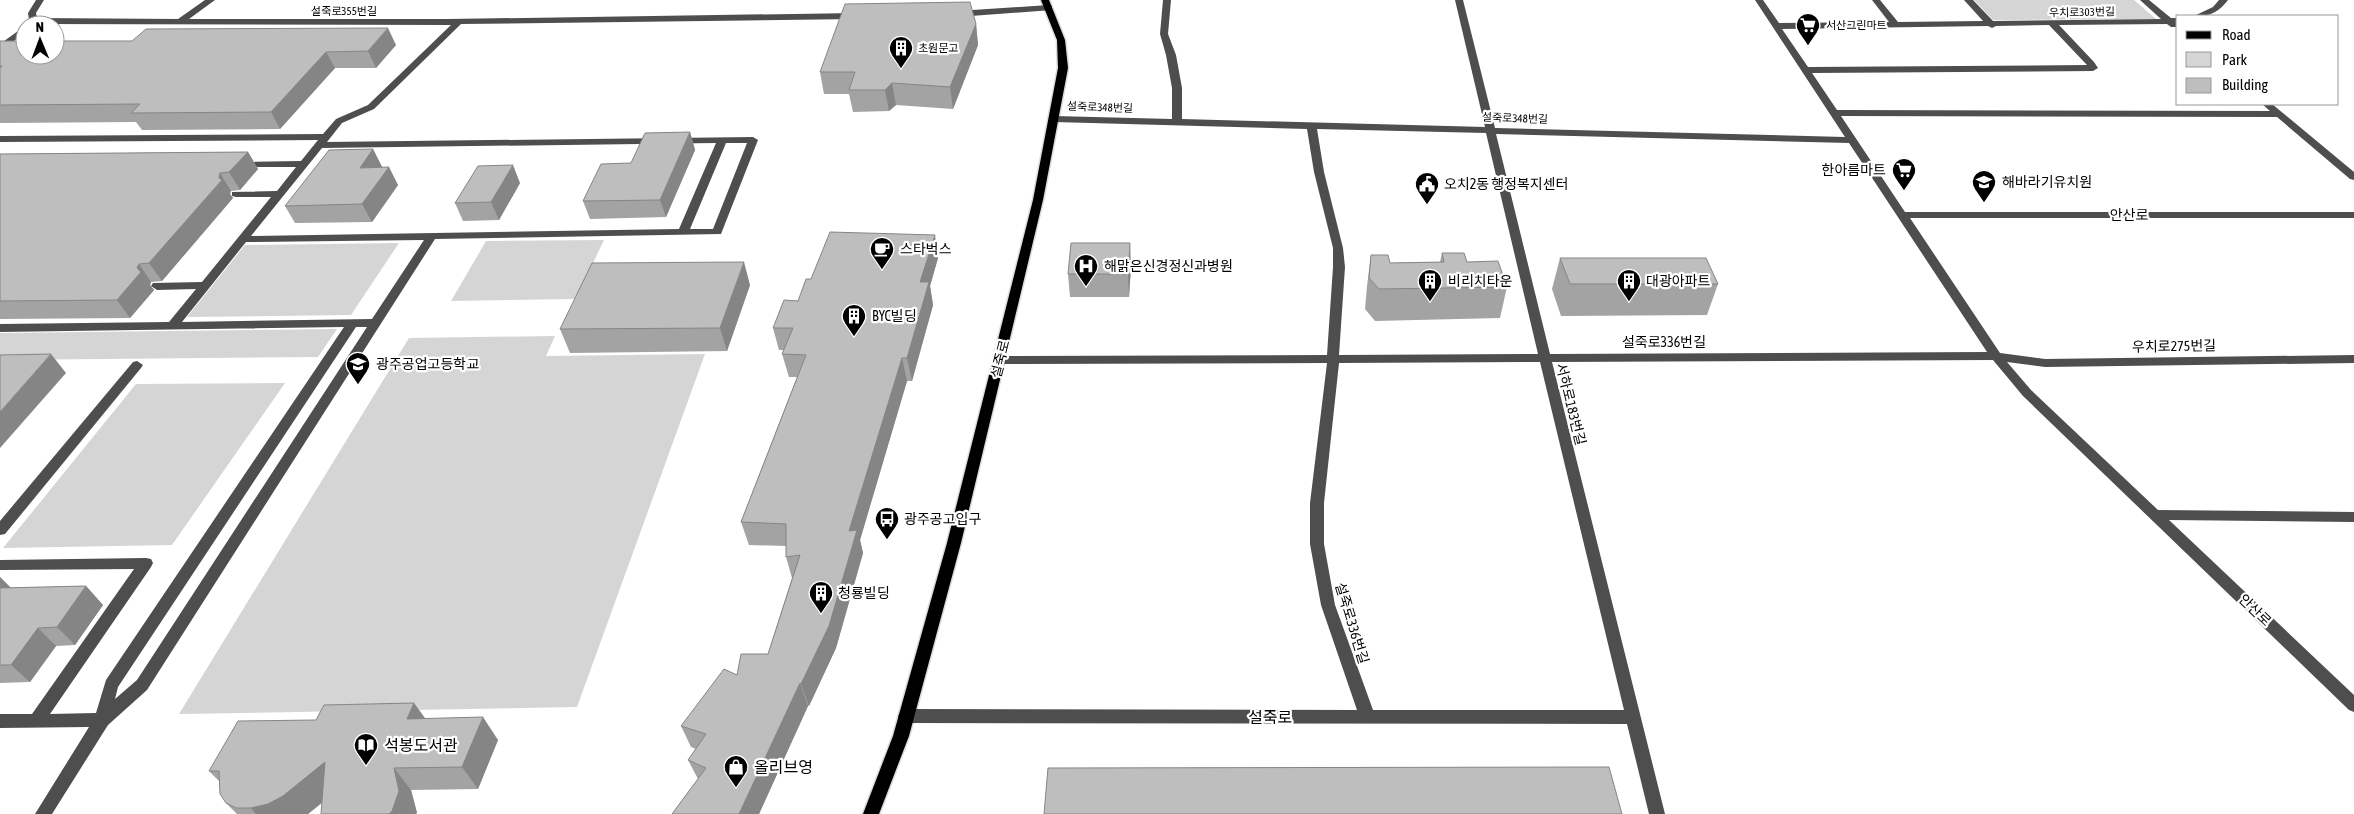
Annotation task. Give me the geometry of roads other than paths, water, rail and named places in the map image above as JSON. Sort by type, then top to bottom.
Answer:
[{"type":"main road","name":"설죽로","points":[[871,814],[906,716],[954,543],[1038,200],[1063,68],[1061,40],[1047,4]]},
{"type":"street","points":[[32,15],[40,0]]},
{"type":"street","points":[[179,22],[211,0]]},
{"type":"street","points":[[1167,0],[1164,34],[1171,55],[1177,88],[1177,122]]},
{"type":"street","name":"서하로183번길","points":[[1459,0],[1544,358],[1657,814]]},
{"type":"street","name":"안산로","points":[[1759,0],[1834,114],[1904,215],[1996,356],[2027,393],[2354,706]]},
{"type":"street","points":[[1876,0],[1897,26]]},
{"type":"street","points":[[1968,0],[1992,25]]},
{"type":"street","name":"우치로303번길","points":[[2144,0],[2176,24]]},
{"type":"street","points":[[2201,15],[2216,9],[2224,0]]},
{"type":"street","points":[[943,14],[1047,4]]},
{"type":"street","name":"설죽로355번길","points":[[65,23],[460,21],[864,16]]},
{"type":"street","points":[[172,326],[339,121],[371,107],[460,21]]},
{"type":"street","points":[[1805,70],[2093,68],[2053,24]]},
{"type":"street","name":"우치로303번길","points":[[1776,26],[2176,24]]},
{"type":"street","points":[[0,48],[15,37]]},
{"type":"street","points":[[2268,105],[2350,174]]},
{"type":"street","points":[[1834,114],[2280,114]]},
{"type":"street","name":"설죽로348번길","points":[[1054,119],[1852,140]]},
{"type":"street","name":"설죽로336번길","points":[[1311,125],[1319,172],[1338,248],[1339,267],[1333,359],[1317,503],[1318,544],[1328,606],[1367,716]]},
{"type":"street","points":[[0,139],[323,141],[753,140],[718,232],[243,239]]},
{"type":"street","points":[[683,233],[722,141]]},
{"type":"street","points":[[228,164],[304,164]]},
{"type":"street","points":[[236,194],[280,194]]},
{"type":"street","name":"안산로","points":[[1904,215],[2354,215]]},
{"type":"street","points":[[43,814],[102,720],[142,685],[432,236]]},
{"type":"street","points":[[158,286],[206,285]]},
{"type":"street","points":[[0,328],[376,323]]},
{"type":"street","points":[[102,720],[111,685],[352,324]]},
{"type":"street","name":"설죽로336번길","points":[[1000,360],[1996,356]]},
{"type":"street","name":"우치로275번길","points":[[1996,356],[2045,362],[2354,359]]},
{"type":"street","points":[[0,530],[137,365]]},
{"type":"street","points":[[2155,515],[2354,517]]},
{"type":"street","points":[[0,565],[146,563],[36,721]]},
{"type":"street","name":"설죽로","points":[[906,716],[1633,717]]},
{"type":"street","points":[[0,721],[102,720]]},
{"type":"place","name":"서산그린마트","points":[[1808,46]]},
{"type":"place","name":"초원문고","points":[[901,69]]},
{"type":"place","name":"한아름마트","points":[[1904,191]]},
{"type":"place","name":"해바라기유치원","points":[[1984,203]]},
{"type":"place","name":"오치2동 행정복지센터","points":[[1427,205]]},
{"type":"place","name":"스타벅스","points":[[882,270]]},
{"type":"place","name":"해맑은신경정신과병원","points":[[1086,287]]},
{"type":"place","name":"비리치타운","points":[[1430,302]]},
{"type":"place","name":"대광아파트","points":[[1629,302]]},
{"type":"place","name":"BYC빌딩","points":[[854,337]]},
{"type":"place","name":"광주공업고등학교","points":[[358,385]]},
{"type":"place","name":"광주공고입구","points":[[887,540]]},
{"type":"place","name":"청룡빌딩","points":[[821,614]]},
{"type":"place","name":"석봉도서관","points":[[366,766]]},
{"type":"place","name":"올리브영","points":[[736,788]]}]
